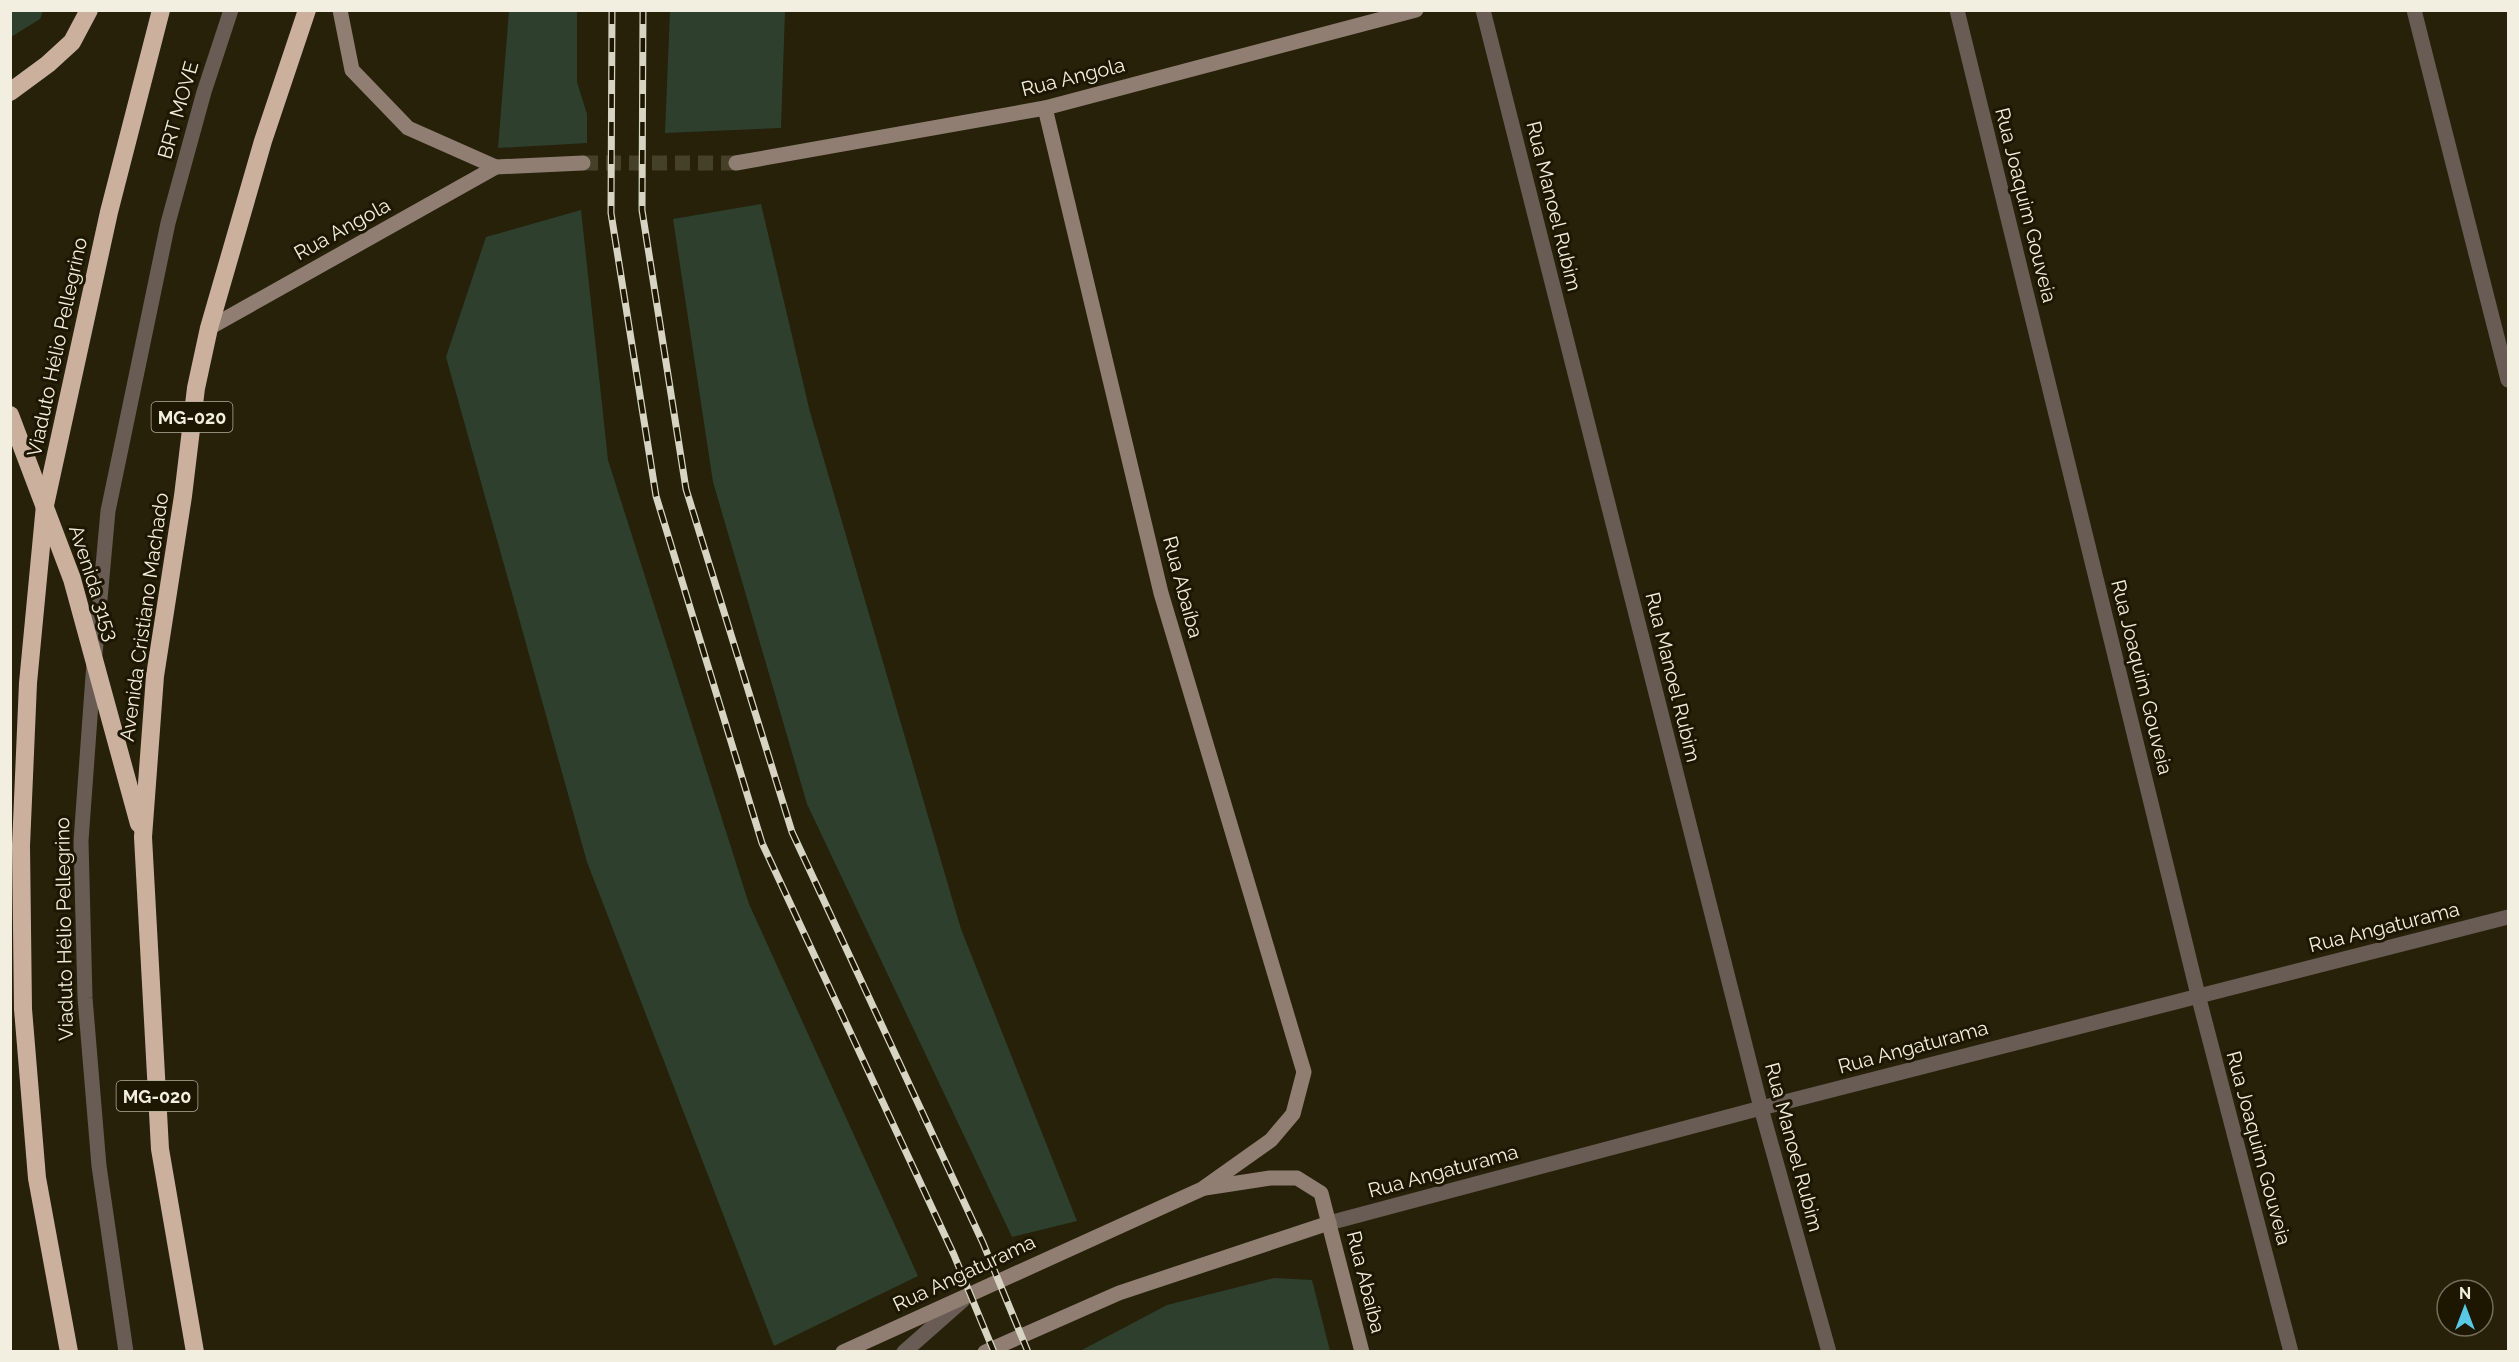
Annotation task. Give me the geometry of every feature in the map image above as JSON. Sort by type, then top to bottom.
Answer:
[{"type":"highway","points":[[10,92],[40,71],[72,42],[89,10]]},
{"type":"highway","name":"Viaduto Hélio Pellegrino","points":[[69,1352],[37,1178],[23,1009],[21,846],[28,683],[45,505],[109,212],[161,10]]},
{"type":"highway","name":"Avenida Cristiano Machado","points":[[195,1352],[160,1149],[142,837],[155,676],[183,496],[196,388],[209,328],[262,141],[307,10]]},
{"type":"highway","name":"Avenida 3153","points":[[10,415],[72,579],[142,837]]},
{"type":"street","name":"BRT MOVE","points":[[168,223],[204,92],[231,10]]},
{"type":"street","name":"Rua Angola","points":[[340,10],[352,70],[408,128],[496,167],[583,163]]},
{"type":"street","name":"Rua Angola","points":[[736,163],[1044,108],[1416,10]]},
{"type":"street","name":"Rua Manoel Rubim","points":[[1483,10],[1761,1108],[1829,1352]]},
{"type":"street","name":"Rua Joaquim Gouveia","points":[[1957,10],[2198,995],[2291,1352]]},
{"type":"street","points":[[2414,10],[2508,380]]},
{"type":"street","name":"Rua Abaíba","points":[[1044,108],[1161,592],[1304,1072]]},
{"type":"street","name":"Rua Angola","points":[[209,328],[496,167]]},
{"type":"street","name":"Viaduto Hélio Pellegrino","points":[[126,1352],[98,1155],[86,998],[81,842],[108,511],[168,223]]},
{"type":"street","name":"Rua Angaturama","points":[[985,1352],[1119,1293],[1329,1224],[1761,1108],[2508,917]]},
{"type":"street","name":"Rua Angaturama","points":[[843,1352],[974,1290],[1202,1189],[1271,1140],[1293,1114],[1304,1072]]},
{"type":"street","name":"Rua Angaturama","points":[[1202,1189],[1269,1178],[1297,1178],[1321,1193],[1329,1224]]},
{"type":"street","name":"Rua Abaíba","points":[[1329,1224],[1362,1352]]},
{"type":"street","points":[[904,1352],[974,1290]]},
{"type":"green space","points":[[11,10],[43,11],[40,19],[11,37]]},
{"type":"green space","points":[[509,11],[577,11],[577,82],[587,114],[587,143],[498,148]]},
{"type":"green space","points":[[670,11],[785,11],[781,128],[665,133]]},
{"type":"green space","points":[[761,204],[810,412],[961,929],[1077,1221],[1012,1237],[807,804],[713,482],[673,219]]},
{"type":"green space","points":[[581,210],[608,460],[749,904],[918,1276],[774,1346],[587,862],[446,357],[486,237]]},
{"type":"green space","points":[[1274,1278],[1312,1280],[1330,1351],[1080,1351],[1167,1305]]},
{"type":"tunnel","points":[[583,163],[736,163]]},
{"type":"railway","points":[[612,10],[611,213],[656,496],[762,843],[954,1255],[994,1352]]},
{"type":"railway","points":[[643,10],[642,210],[686,489],[792,832],[983,1243],[1028,1352]]}]
